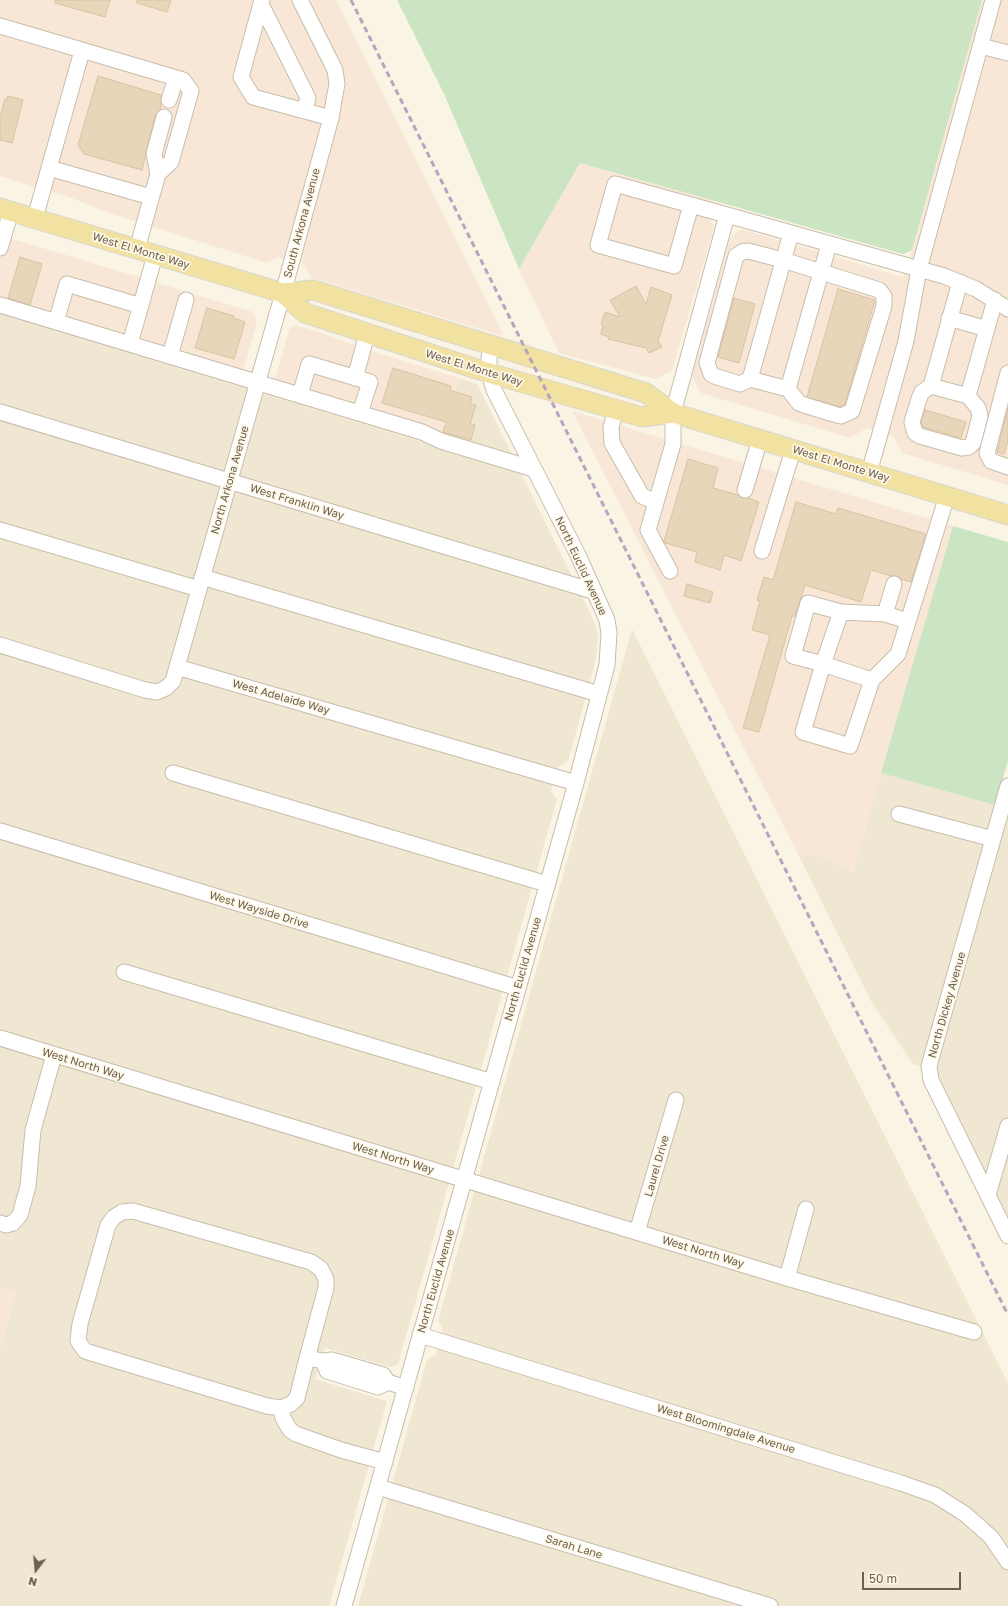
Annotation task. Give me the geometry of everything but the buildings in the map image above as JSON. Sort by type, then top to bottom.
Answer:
[{"type":"main road","name":"West El Monte Way","points":[[6,210],[283,293],[313,290],[646,393],[673,413],[1008,515]]},
{"type":"main road","name":"West El Monte Way","points":[[283,293],[305,313],[489,373],[642,417],[673,413]]},
{"type":"street","name":"South Arkona Avenue","points":[[283,293],[321,154],[337,84],[335,70],[300,0]]},
{"type":"street","points":[[869,473],[906,341],[919,269],[994,0]]},
{"type":"street","points":[[262,2],[241,77],[252,96],[330,118]]},
{"type":"street","points":[[262,2],[308,98],[304,111]]},
{"type":"street","points":[[0,26],[183,80],[190,91],[171,162],[158,174]]},
{"type":"street","points":[[981,46],[1008,53]]},
{"type":"street","points":[[35,218],[82,51]]},
{"type":"street","points":[[169,100],[176,78]]},
{"type":"street","points":[[137,249],[158,174],[154,154],[164,117]]},
{"type":"street","points":[[49,168],[151,197]]},
{"type":"street","points":[[691,205],[674,266],[598,245],[615,184],[691,205],[727,215],[919,269],[960,282],[995,300],[1008,309]]},
{"type":"street","points":[[0,248],[6,210]]},
{"type":"street","points":[[670,572],[648,530],[673,444],[673,413],[727,215]]},
{"type":"street","points":[[750,379],[791,233]]},
{"type":"street","points":[[788,389],[829,244]]},
{"type":"street","points":[[745,251],[822,271],[876,288],[882,292],[884,296],[884,306],[852,411],[841,416],[837,415],[799,403],[788,389],[750,379],[740,384],[714,376],[707,363],[736,256],[745,251]]},
{"type":"street","points":[[130,344],[155,255]]},
{"type":"street","points":[[931,386],[968,396],[978,408],[980,416],[972,445],[962,448],[920,436],[915,433],[912,422],[922,392],[931,386],[960,282]]},
{"type":"street","points":[[56,322],[67,284],[141,306]]},
{"type":"street","name":"North Arkona Avenue","points":[[177,667],[283,293]]},
{"type":"street","points":[[170,356],[186,300]]},
{"type":"street","points":[[968,396],[995,300]]},
{"type":"street","points":[[0,305],[422,432],[441,441],[534,469]]},
{"type":"street","points":[[949,318],[987,329]]},
{"type":"street","points":[[355,378],[367,334]]},
{"type":"street","name":"North Euclid Avenue","points":[[344,1606],[576,782],[607,665],[609,633],[606,620],[579,558],[494,390],[489,373],[491,345]]},
{"type":"street","points":[[300,395],[309,364],[370,382],[360,413]]},
{"type":"street","points":[[1008,373],[987,449],[988,458],[991,461],[1008,468]]},
{"type":"street","points":[[616,410],[611,427],[612,443],[642,496],[656,502]]},
{"type":"street","name":"West Franklin Way","points":[[0,412],[593,592]]},
{"type":"street","points":[[745,490],[760,439]]},
{"type":"street","points":[[762,551],[793,450]]},
{"type":"street","points":[[841,612],[823,664],[803,732],[850,746],[872,680],[898,654],[948,496]]},
{"type":"street","points":[[0,530],[201,583],[599,694]]},
{"type":"street","points":[[885,614],[894,584]]},
{"type":"street","points":[[872,680],[793,656],[808,603],[841,612],[885,614],[908,621]]},
{"type":"street","points":[[0,645],[144,690],[157,692],[166,688],[173,682],[177,667]]},
{"type":"street","name":"West Adelaide Way","points":[[177,667],[576,782]]},
{"type":"street","points":[[173,773],[547,884]]},
{"type":"street","name":"North Dickey Avenue","points":[[1008,786],[929,1066],[931,1080],[1008,1236]]},
{"type":"street","points":[[900,814],[993,840]]},
{"type":"street","name":"West Wayside Drive","points":[[0,831],[518,988]]},
{"type":"street","points":[[124,972],[492,1082]]},
{"type":"street","name":"West North Way","points":[[0,1038],[787,1278],[974,1332]]},
{"type":"street","points":[[0,1223],[6,1225],[13,1223],[20,1215],[28,1186],[33,1130],[54,1055]]},
{"type":"street","name":"Laurel Drive","points":[[637,1232],[676,1100]]},
{"type":"street","points":[[988,1195],[1008,1126]]},
{"type":"street","points":[[787,1278],[806,1209]]},
{"type":"street","points":[[133,1211],[311,1262],[321,1269],[326,1279],[326,1288],[308,1358],[297,1398],[292,1404],[281,1408],[267,1406],[85,1351],[78,1341],[80,1324],[108,1225],[114,1217],[122,1212],[133,1211]]},
{"type":"street","name":"West Bloomingdale Avenue","points":[[420,1335],[894,1481],[935,1495],[965,1514],[991,1537],[1008,1562]]},
{"type":"street","points":[[308,1358],[323,1361],[332,1360],[383,1375],[388,1382],[406,1388]]},
{"type":"street","points":[[281,1408],[283,1418],[290,1430],[296,1434],[334,1448],[385,1462]]},
{"type":"street","name":"Sarah Lane","points":[[378,1488],[770,1606]]},
{"type":"shaded area","points":[[0,0],[336,0],[504,336],[312,278],[304,265],[278,257],[267,263],[106,212],[72,198],[0,176]]},
{"type":"shaded area","points":[[982,0],[1008,0],[1008,485],[902,453],[893,436],[867,428],[850,438],[701,393],[692,376],[730,238],[741,229],[903,277],[912,250]]},
{"type":"shaded area","points":[[580,163],[714,201],[709,219],[714,227],[672,371],[655,379],[559,353],[519,269]]},
{"type":"shaded area","points":[[0,235],[253,312],[257,321],[239,386],[0,314]]},
{"type":"shaded area","points":[[0,314],[439,447],[459,378],[477,384],[594,621],[598,637],[596,658],[590,682],[568,761],[559,766],[551,791],[557,799],[398,1364],[390,1367],[325,1348],[315,1379],[387,1401],[329,1606],[0,1606],[0,1348],[16,1292],[0,1288]]},
{"type":"shaded area","points":[[295,325],[371,351],[459,378],[439,447],[270,396],[289,330]]},
{"type":"shaded area","points":[[572,411],[953,526],[853,872],[818,855],[799,856]]},
{"type":"shaded area","points":[[632,629],[1008,1383],[1008,1606],[358,1606],[427,1360],[436,1354],[443,1328],[438,1321]]},
{"type":"shaded area","points":[[881,773],[1008,808],[1008,1219],[939,1077],[937,1069],[913,1064],[871,1001],[799,856],[818,855],[853,872]]},
{"type":"shaded area","points":[[0,1288],[16,1292],[0,1348]]},
{"type":"green space","points":[[397,0],[982,0],[912,250],[903,254],[580,163],[519,269],[444,94]]},
{"type":"green space","points":[[953,526],[1008,542],[1008,761],[995,805],[881,773]]},
{"type":"railway","points":[[351,0],[1008,1315]]}]
